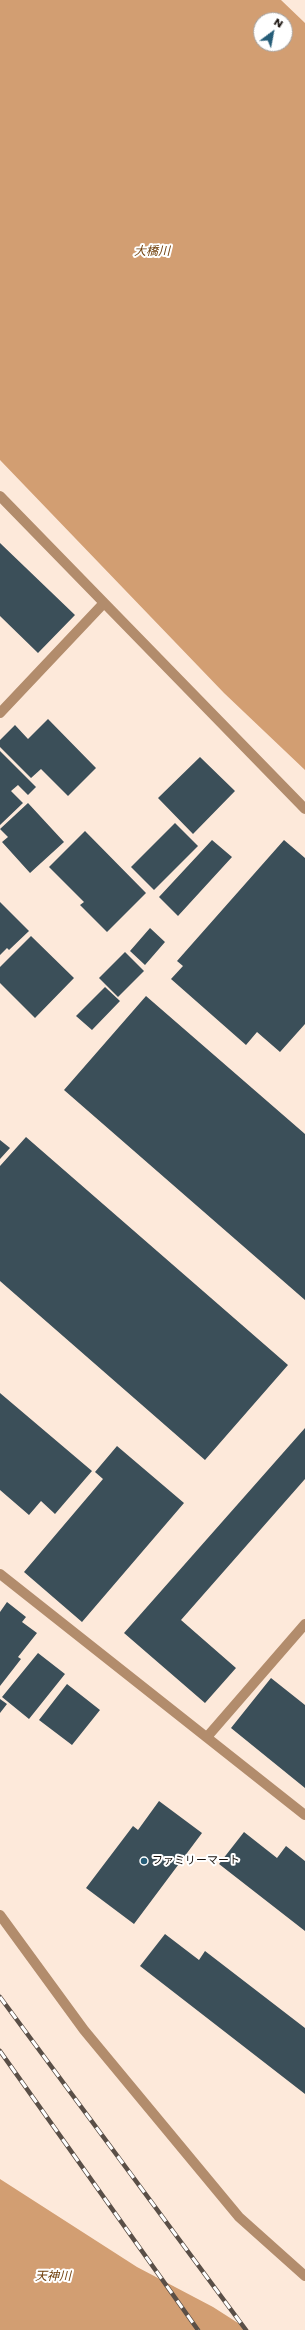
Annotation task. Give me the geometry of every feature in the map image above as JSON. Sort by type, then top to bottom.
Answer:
[{"type":"street","points":[[0,496],[103,604],[305,809]]},
{"type":"street","points":[[0,713],[103,604]]},
{"type":"street","points":[[0,1574],[305,1815]]},
{"type":"street","points":[[207,1737],[305,1624]]},
{"type":"street","points":[[0,1915],[84,2030],[239,2217],[305,2276]]},
{"type":"water","name":"大橋川","points":[[0,0],[281,0],[305,23],[305,770],[224,693],[0,460]]},
{"type":"water","name":"天神川","points":[[0,2179],[137,2267],[213,2307],[249,2330],[0,2330]]},
{"type":"building","points":[[0,543],[75,615],[38,653],[0,616]]},
{"type":"building","points":[[48,719],[96,768],[68,796],[41,769],[31,778],[0,747],[0,740],[15,725],[28,739]]},
{"type":"building","points":[[0,751],[36,787],[28,795],[18,785],[11,791],[23,803],[0,825]]},
{"type":"building","points":[[200,757],[235,791],[193,834],[158,798]]},
{"type":"building","points":[[28,803],[64,842],[30,873],[2,842],[8,837],[0,829]]},
{"type":"building","points":[[175,823],[198,846],[154,890],[131,867]]},
{"type":"building","points":[[85,831],[146,893],[107,932],[80,905],[84,902],[49,867]]},
{"type":"building","points":[[212,840],[232,857],[178,916],[159,897]]},
{"type":"building","points":[[284,840],[305,858],[305,1024],[280,1052],[257,1032],[246,1045],[171,979],[183,966],[177,961]]},
{"type":"building","points":[[0,902],[29,931],[9,950],[7,948],[0,955]]},
{"type":"building","points":[[150,928],[165,942],[145,965],[130,951]]},
{"type":"building","points":[[31,936],[74,978],[35,1018],[0,983],[0,967]]},
{"type":"building","points":[[125,952],[144,971],[118,997],[99,978]]},
{"type":"building","points":[[105,987],[120,1001],[92,1030],[76,1016]]},
{"type":"building","points":[[146,996],[305,1134],[305,1300],[64,1090]]},
{"type":"building","points":[[26,1137],[288,1365],[205,1460],[0,1281],[0,1166]]},
{"type":"building","points":[[0,1140],[10,1148],[0,1159]]},
{"type":"building","points":[[0,1393],[92,1471],[55,1514],[41,1501],[29,1515],[0,1490]]},
{"type":"building","points":[[305,1428],[305,1479],[181,1620],[236,1668],[205,1703],[124,1633]]},
{"type":"building","points":[[117,1446],[184,1503],[82,1622],[24,1572],[103,1479],[95,1472]]},
{"type":"building","points":[[7,1602],[26,1617],[22,1622],[37,1633],[18,1657],[21,1659],[0,1686],[0,1612]]},
{"type":"building","points":[[38,1653],[65,1674],[29,1719],[2,1697]]},
{"type":"building","points":[[271,1678],[305,1705],[305,1788],[231,1728]]},
{"type":"building","points":[[67,1684],[100,1710],[72,1745],[39,1720]]},
{"type":"building","points":[[0,1699],[7,1704],[0,1713]]},
{"type":"building","name":"ファミリーマート","points":[[159,1801],[202,1833],[134,1924],[86,1888],[133,1826],[138,1830]]},
{"type":"building","points":[[244,1832],[277,1858],[286,1846],[305,1861],[305,1931],[219,1864]]},
{"type":"building","points":[[165,1934],[199,1960],[205,1951],[305,2028],[305,2094],[140,1966]]},
{"type":"railway","points":[[0,1997],[246,2330]]},
{"type":"railway","points":[[0,2051],[198,2330]]},
{"type":"place","name":"ファミリーマート","points":[[144,1861]]}]
